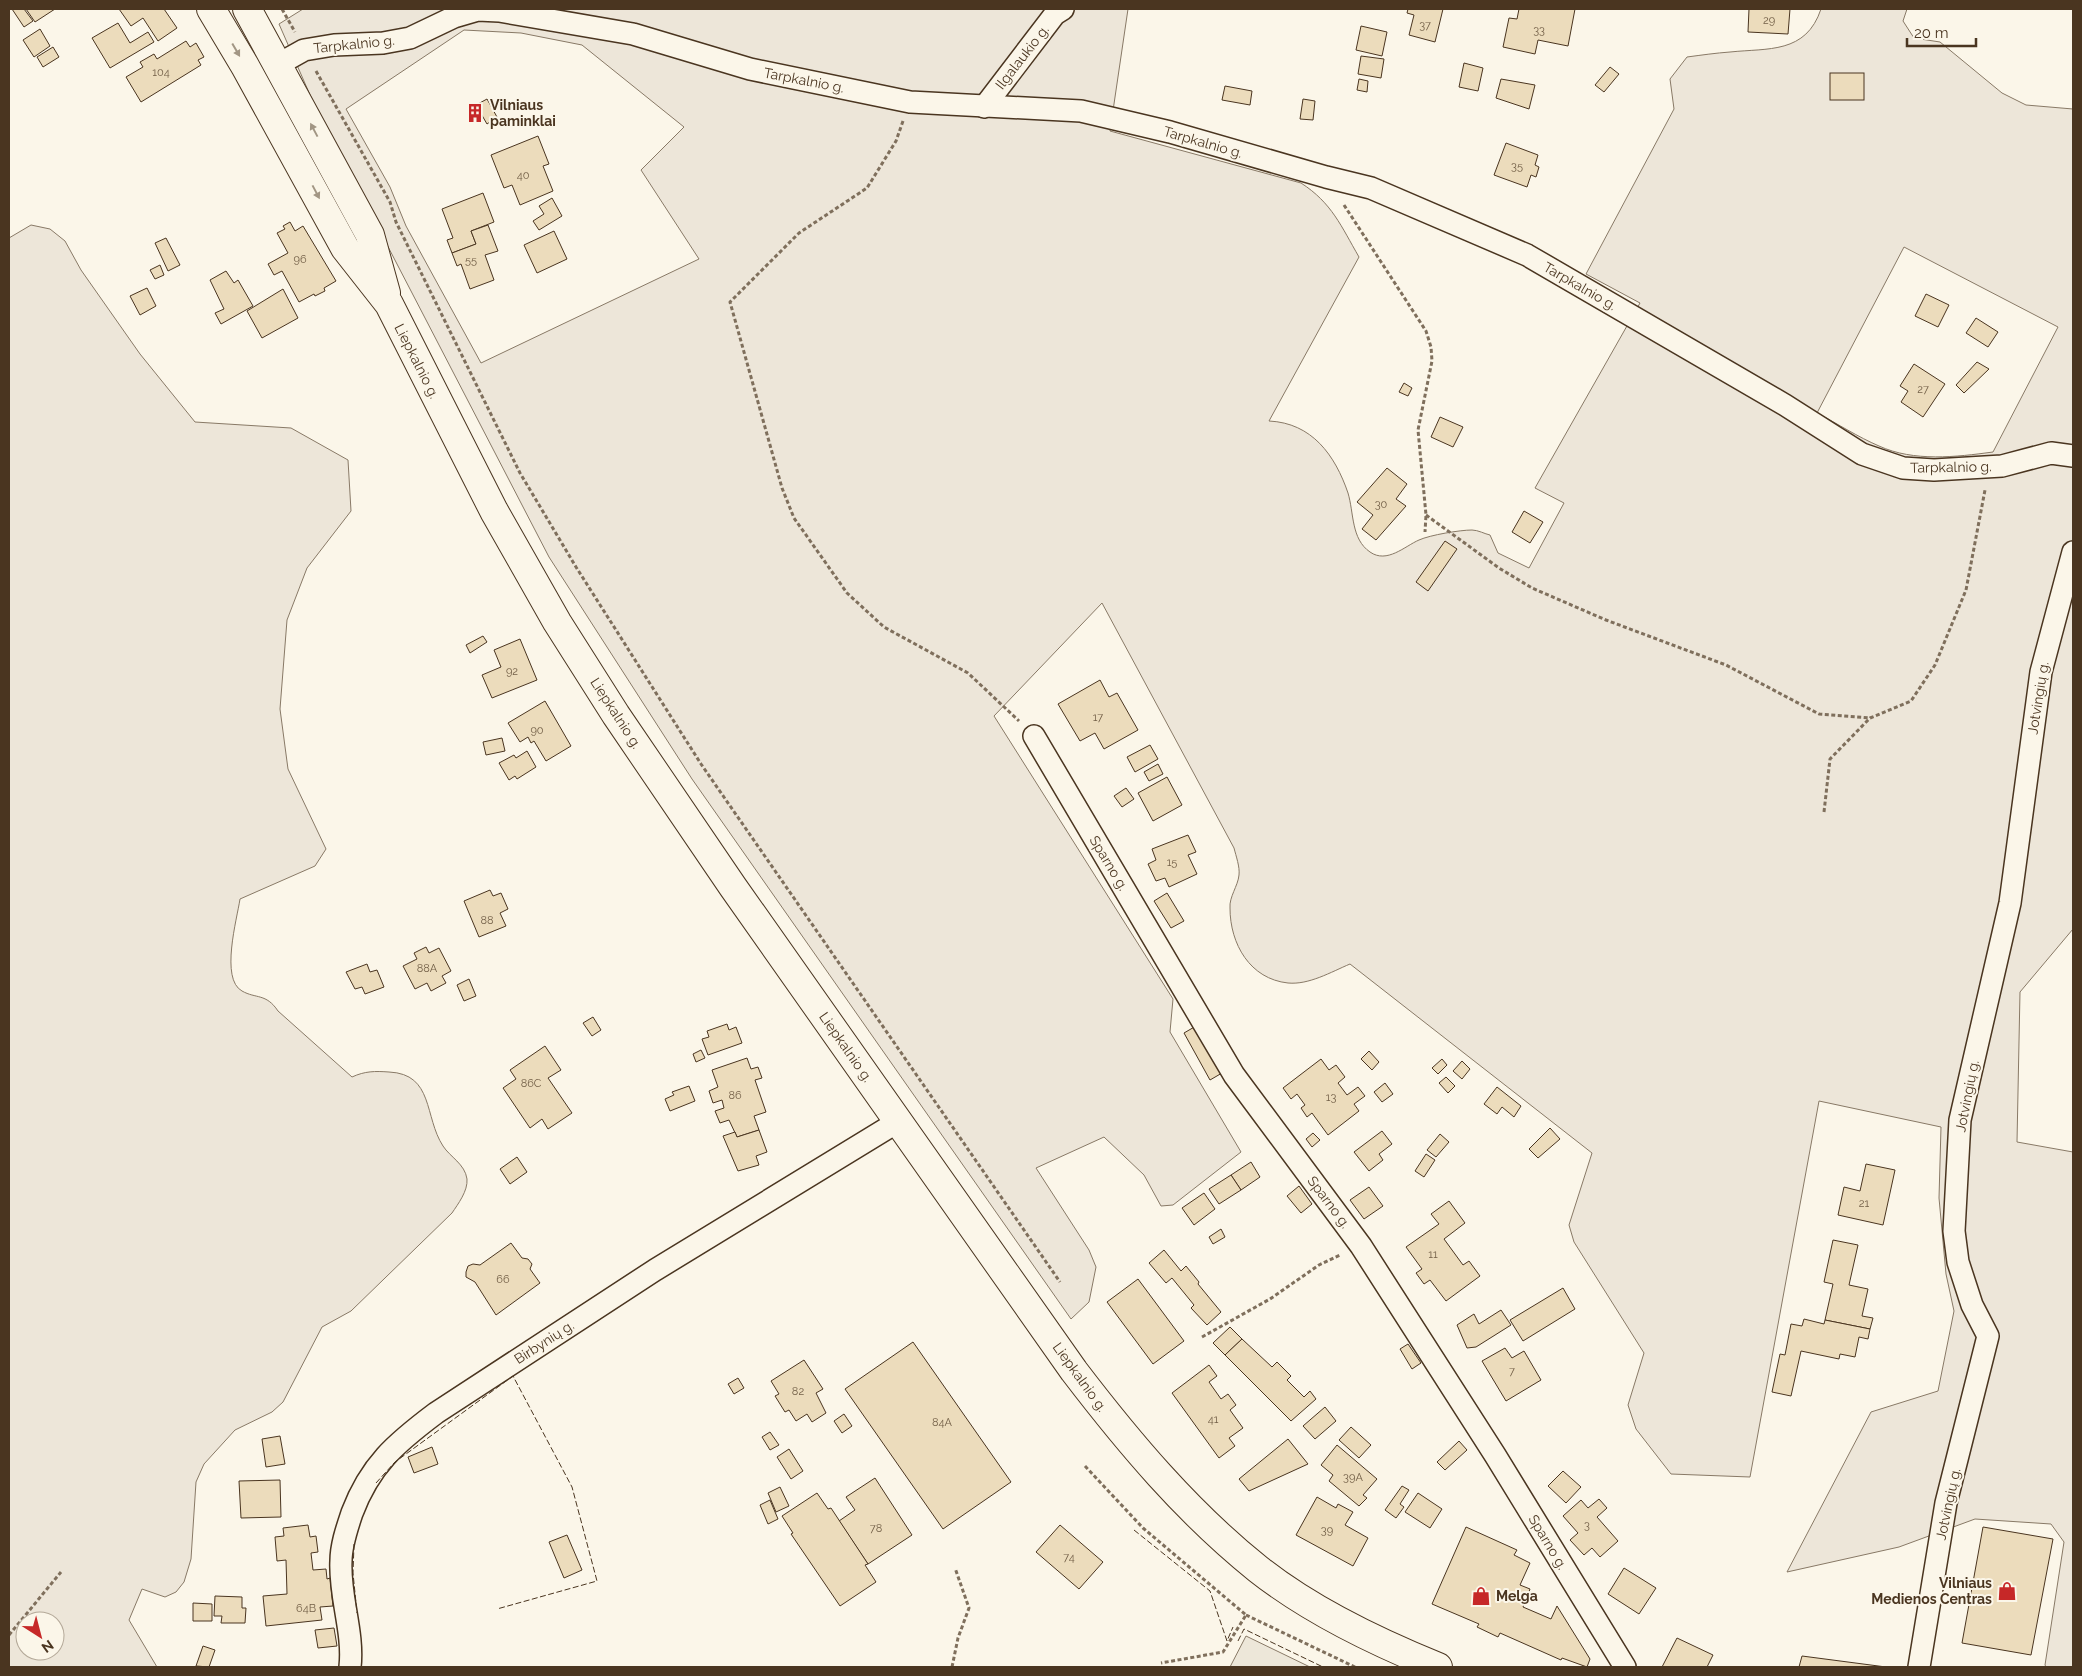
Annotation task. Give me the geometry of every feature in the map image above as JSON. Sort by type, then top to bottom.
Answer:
[{"type":"main road","name":"Liepkalnio g.","points":[[210,9],[250,74],[345,248],[389,304],[494,512],[557,622],[616,715],[733,887],[1074,1372],[1122,1434],[1190,1508],[1259,1570],[1307,1602],[1376,1639],[1438,1667]]},
{"type":"main road","name":"Liepkalnio g.","points":[[247,9],[370,235],[389,304]]},
{"type":"street","name":"Ilgalaukio g.","points":[[984,108],[1055,14],[1063,9]]},
{"type":"street","name":"Tarpkalnio g.","points":[[278,64],[304,50],[334,45],[383,43],[410,38],[454,17],[478,10],[499,11],[633,34],[750,69],[910,102],[984,108],[1081,111],[1170,132],[1371,188],[1527,255],[1785,405],[1862,454],[1903,468],[1934,470],[1990,467],[2052,453],[2073,456]]},
{"type":"street","name":"Jotvingių g.","points":[[1919,1667],[1946,1503],[1988,1336],[1972,1305],[1958,1262],[1954,1232],[1960,1120],[2010,903],[2041,672],[2073,552]]},
{"type":"street","name":"Sparno g.","points":[[1034,736],[1234,1075],[1361,1246],[1495,1455],[1625,1667]]},
{"type":"street","name":"Birbynių g.","points":[[350,1667],[340,1561],[347,1528],[363,1487],[372,1472],[388,1453],[410,1432],[436,1413],[631,1285],[898,1121]]},
{"type":"path","points":[[282,9],[390,202],[396,222],[520,473],[576,567],[702,764],[1060,1282]]},
{"type":"path","points":[[910,102],[896,141],[867,188],[799,233],[730,302],[782,488],[794,518],[847,592],[884,627],[968,673],[1034,736]]},
{"type":"path","points":[[1326,177],[1426,331],[1431,347],[1432,361],[1418,430],[1426,515],[1425,532]]},
{"type":"path","points":[[1824,812],[1830,759],[1870,718],[1911,701],[1935,665],[1966,590],[1990,467]]},
{"type":"path","points":[[1426,515],[1499,568],[1532,588],[1606,620],[1726,665],[1819,714],[1870,718]]},
{"type":"path","points":[[1202,1337],[1270,1300],[1319,1265],[1361,1246]]},
{"type":"path","points":[[1085,1466],[1143,1528],[1246,1615],[1356,1667]]},
{"type":"path","points":[[952,1667],[958,1638],[969,1608],[955,1568]]},
{"type":"path","points":[[9,1635],[62,1572]]},
{"type":"path","points":[[1161,1663],[1223,1652],[1246,1615]]},
{"type":"shaded area","points":[[303,9],[1128,9],[1110,131],[1301,183],[1328,207],[1341,225],[1359,257],[1269,421],[1284,423],[1298,428],[1320,444],[1329,454],[1343,479],[1348,493],[1356,533],[1364,547],[1370,552],[1376,555],[1389,555],[1424,538],[1474,530],[1490,535],[1498,553],[1529,568],[1564,503],[1535,488],[1640,303],[1586,274],[1674,109],[1670,79],[1687,57],[1772,49],[1784,46],[1806,34],[1814,24],[1821,9],[1907,9],[1903,21],[1914,38],[1940,42],[2002,93],[2026,105],[2073,109],[2073,929],[2020,992],[2017,1142],[2073,1152],[2073,1667],[2046,1667],[2045,1665],[2064,1542],[2051,1524],[1975,1519],[1899,1547],[1787,1572],[1871,1412],[1938,1391],[1954,1311],[1946,1274],[1939,1198],[1941,1127],[1819,1101],[1750,1477],[1671,1474],[1636,1429],[1628,1405],[1644,1353],[1574,1242],[1569,1225],[1592,1153],[1350,964],[1320,977],[1296,983],[1275,980],[1263,975],[1253,967],[1238,946],[1231,921],[1230,904],[1239,872],[1234,848],[1102,603],[994,716],[1173,999],[1170,1032],[1241,1152],[1173,1205],[1161,1206],[1144,1175],[1104,1137],[1036,1168],[1089,1250],[1096,1267],[1089,1302],[1071,1319],[692,779],[549,557],[314,104],[279,24]],"holes":[[[464,30],[521,33],[582,45],[684,127],[641,170],[699,259],[481,363],[406,226],[390,187],[346,109]],[[1904,247],[2058,327],[1993,452],[1935,457],[1892,451],[1856,435],[1817,413]]]},
{"type":"shaded area","points":[[31,225],[50,229],[65,241],[81,270],[140,354],[195,422],[291,428],[348,460],[351,511],[307,568],[287,620],[280,709],[288,769],[326,849],[315,866],[240,899],[232,948],[232,974],[235,984],[242,991],[269,1001],[352,1077],[366,1073],[389,1072],[414,1080],[426,1099],[437,1135],[446,1150],[463,1169],[466,1174],[467,1184],[460,1201],[452,1213],[351,1311],[322,1327],[283,1402],[272,1412],[235,1430],[204,1464],[196,1482],[191,1559],[184,1582],[176,1592],[165,1597],[142,1589],[129,1620],[157,1667],[9,1667],[9,238]]},
{"type":"shaded area","points":[[1246,1636],[1310,1667],[1230,1667]]},
{"type":"building","points":[[12,9],[24,9],[33,21],[24,27]]},
{"type":"building","points":[[26,9],[55,9],[35,22]]},
{"type":"building","points":[[119,9],[164,9],[177,28],[158,41],[143,18],[131,26]]},
{"type":"building","points":[[1408,9],[1443,9],[1435,42],[1409,35],[1414,15],[1407,13]]},
{"type":"building","points":[[1519,9],[1575,9],[1568,46],[1538,40],[1535,54],[1503,47],[1509,18],[1517,19]]},
{"type":"building","points":[[1749,9],[1790,9],[1788,34],[1748,32]]},
{"type":"building","points":[[118,23],[130,43],[148,32],[154,42],[110,68],[92,38]]},
{"type":"building","points":[[1361,26],[1387,32],[1382,56],[1356,50]]},
{"type":"building","points":[[40,29],[50,46],[34,57],[23,40]]},
{"type":"building","points":[[186,41],[190,47],[196,43],[204,57],[198,60],[201,65],[141,102],[126,77],[143,67],[140,62],[154,54],[157,59]]},
{"type":"building","points":[[53,47],[59,57],[43,67],[37,57]]},
{"type":"building","points":[[1361,56],[1384,59],[1381,78],[1358,74]]},
{"type":"building","points":[[1464,63],[1483,68],[1478,91],[1459,87]]},
{"type":"building","points":[[1610,67],[1619,74],[1604,92],[1595,85]]},
{"type":"building","points":[[1830,73],[1864,73],[1864,100],[1830,100]]},
{"type":"building","points":[[1359,79],[1368,81],[1367,92],[1357,90]]},
{"type":"building","points":[[1501,79],[1535,85],[1529,109],[1496,98]]},
{"type":"building","points":[[1225,86],[1252,91],[1250,105],[1222,100]]},
{"type":"building","points":[[487,99],[497,117],[487,124],[476,105]]},
{"type":"building","points":[[1303,99],[1315,101],[1313,120],[1300,119]]},
{"type":"building","name":"Vilniaus paminklai","points":[[476,106],[481,117],[474,120],[469,109]]},
{"type":"building","points":[[538,136],[549,164],[543,166],[553,191],[520,205],[512,185],[504,188],[491,155]]},
{"type":"building","points":[[1506,143],[1538,155],[1535,165],[1539,167],[1536,177],[1531,175],[1527,187],[1494,175]]},
{"type":"building","points":[[483,193],[494,222],[471,231],[476,244],[452,253],[447,240],[453,238],[442,209]]},
{"type":"building","points":[[552,198],[562,216],[539,230],[533,221],[544,214],[539,206]]},
{"type":"building","points":[[290,222],[295,231],[303,226],[336,281],[324,288],[325,291],[315,296],[314,294],[299,302],[282,271],[274,275],[268,264],[288,253],[277,233],[285,229],[283,226]]},
{"type":"building","points":[[488,225],[498,251],[485,255],[494,280],[470,289],[461,264],[457,266],[452,253],[476,244],[471,231]]},
{"type":"building","points":[[554,231],[567,259],[537,273],[524,245]]},
{"type":"building","points":[[166,238],[180,265],[168,271],[155,243]]},
{"type":"building","points":[[160,265],[164,275],[155,279],[150,270]]},
{"type":"building","points":[[226,271],[234,283],[238,280],[253,306],[221,324],[215,313],[224,309],[210,280]]},
{"type":"building","points":[[147,288],[156,306],[140,315],[130,296]]},
{"type":"building","points":[[283,289],[298,318],[262,338],[247,311]]},
{"type":"building","points":[[1926,294],[1949,305],[1938,327],[1915,316]]},
{"type":"building","points":[[1976,318],[1998,332],[1988,347],[1966,333]]},
{"type":"building","points":[[1977,362],[1989,369],[1964,393],[1956,385]]},
{"type":"building","points":[[1914,364],[1945,384],[1923,417],[1901,402],[1908,391],[1900,386]]},
{"type":"building","points":[[1404,383],[1412,388],[1408,396],[1399,392]]},
{"type":"building","points":[[1440,417],[1463,427],[1453,447],[1431,437]]},
{"type":"building","points":[[1387,468],[1407,484],[1396,499],[1406,506],[1376,540],[1362,529],[1373,515],[1357,502]]},
{"type":"building","points":[[1524,511],[1543,522],[1530,543],[1512,532]]},
{"type":"building","points":[[1445,541],[1457,549],[1428,591],[1416,582]]},
{"type":"building","points":[[483,636],[487,642],[470,653],[466,645]]},
{"type":"building","points":[[520,639],[537,680],[492,698],[482,675],[501,667],[494,650]]},
{"type":"building","points":[[1100,680],[1109,697],[1117,693],[1138,730],[1104,749],[1095,733],[1080,741],[1058,704]]},
{"type":"building","points":[[545,701],[571,746],[546,761],[534,741],[531,743],[528,737],[520,742],[508,723]]},
{"type":"building","points":[[502,738],[505,751],[486,755],[483,742]]},
{"type":"building","points":[[1150,745],[1158,759],[1135,772],[1127,757]]},
{"type":"building","points":[[527,751],[536,767],[517,779],[515,776],[509,780],[499,763],[514,755],[516,758]]},
{"type":"building","points":[[1158,764],[1163,774],[1149,781],[1144,772]]},
{"type":"building","points":[[1167,777],[1182,805],[1153,821],[1138,793]]},
{"type":"building","points":[[1126,788],[1134,799],[1122,807],[1114,796]]},
{"type":"building","points":[[1188,835],[1196,852],[1188,855],[1197,874],[1169,887],[1165,878],[1156,881],[1148,864],[1156,860],[1152,849]]},
{"type":"building","points":[[490,890],[493,896],[501,893],[508,909],[500,913],[506,926],[479,937],[464,901]]},
{"type":"building","points":[[1167,893],[1184,921],[1171,928],[1154,901]]},
{"type":"building","points":[[426,947],[429,953],[439,948],[451,971],[442,976],[446,983],[431,991],[427,983],[415,989],[403,966],[417,959],[414,953]]},
{"type":"building","points":[[367,964],[370,972],[377,970],[384,987],[365,994],[362,987],[355,989],[346,972]]},
{"type":"building","points":[[469,979],[476,996],[464,1001],[457,985]]},
{"type":"building","points":[[593,1017],[601,1030],[592,1036],[583,1023]]},
{"type":"building","points":[[727,1024],[729,1030],[736,1027],[742,1043],[708,1055],[702,1039],[709,1037],[707,1031]]},
{"type":"building","points":[[1196,1026],[1222,1073],[1210,1080],[1184,1033]]},
{"type":"building","points":[[545,1046],[561,1070],[548,1078],[572,1113],[548,1129],[542,1119],[530,1128],[503,1088],[516,1079],[510,1070]]},
{"type":"building","points":[[701,1050],[705,1058],[696,1062],[693,1054]]},
{"type":"building","points":[[1369,1051],[1379,1062],[1372,1070],[1361,1059]]},
{"type":"building","points":[[747,1058],[751,1069],[758,1067],[762,1078],[755,1080],[766,1112],[754,1116],[759,1130],[737,1137],[729,1120],[720,1123],[715,1111],[724,1108],[722,1100],[713,1103],[709,1091],[718,1087],[712,1070]]},
{"type":"building","points":[[1321,1059],[1329,1070],[1336,1065],[1345,1077],[1338,1083],[1347,1095],[1358,1087],[1365,1096],[1354,1104],[1359,1111],[1328,1135],[1312,1113],[1307,1117],[1301,1108],[1305,1105],[1297,1094],[1291,1099],[1283,1088]]},
{"type":"building","points":[[1442,1059],[1447,1065],[1438,1074],[1432,1068]]},
{"type":"building","points":[[1462,1061],[1470,1069],[1462,1079],[1453,1071]]},
{"type":"building","points":[[1446,1077],[1455,1086],[1448,1093],[1439,1083]]},
{"type":"building","points":[[1385,1083],[1393,1094],[1382,1102],[1374,1092]]},
{"type":"building","points":[[689,1086],[695,1101],[670,1111],[665,1099],[674,1095],[672,1092]]},
{"type":"building","points":[[1497,1087],[1521,1106],[1514,1117],[1502,1107],[1497,1114],[1484,1104]]},
{"type":"building","points":[[1550,1128],[1560,1139],[1538,1158],[1529,1149]]},
{"type":"building","points":[[759,1130],[767,1152],[756,1156],[759,1165],[738,1171],[723,1136],[735,1132],[737,1137]]},
{"type":"building","points":[[1382,1131],[1392,1144],[1379,1154],[1383,1160],[1369,1171],[1354,1152]]},
{"type":"building","points":[[1313,1133],[1320,1140],[1312,1147],[1306,1139]]},
{"type":"building","points":[[1440,1134],[1449,1142],[1436,1157],[1427,1150]]},
{"type":"building","points":[[1426,1154],[1435,1160],[1424,1177],[1415,1171]]},
{"type":"building","points":[[517,1157],[527,1172],[510,1184],[500,1169]]},
{"type":"building","points":[[1251,1162],[1260,1177],[1241,1190],[1231,1175]]},
{"type":"building","points":[[1866,1164],[1895,1170],[1883,1225],[1838,1215],[1844,1187],[1860,1191]]},
{"type":"building","points":[[1231,1175],[1241,1190],[1219,1204],[1209,1189]]},
{"type":"building","points":[[1299,1186],[1312,1204],[1301,1213],[1287,1196]]},
{"type":"building","points":[[1369,1187],[1383,1206],[1364,1219],[1350,1200]]},
{"type":"building","points":[[1204,1193],[1215,1209],[1194,1225],[1182,1208]]},
{"type":"building","points":[[1449,1201],[1465,1223],[1444,1239],[1463,1265],[1469,1261],[1480,1276],[1446,1301],[1430,1280],[1424,1284],[1416,1273],[1422,1269],[1406,1247],[1439,1224],[1431,1214]]},
{"type":"building","points":[[1221,1229],[1225,1237],[1213,1244],[1209,1237]]},
{"type":"building","points":[[1833,1240],[1858,1245],[1849,1285],[1868,1289],[1862,1316],[1873,1318],[1870,1329],[1825,1320],[1833,1284],[1824,1282]]},
{"type":"building","points":[[511,1243],[522,1258],[528,1259],[532,1264],[530,1269],[540,1283],[496,1315],[475,1282],[466,1277],[466,1272],[468,1266],[473,1264],[480,1265]]},
{"type":"building","points":[[1164,1250],[1181,1271],[1186,1266],[1221,1312],[1207,1325],[1191,1308],[1194,1305],[1172,1278],[1166,1283],[1149,1263]]},
{"type":"building","points":[[1138,1279],[1184,1341],[1153,1364],[1107,1302]]},
{"type":"building","points":[[1563,1288],[1575,1309],[1523,1341],[1510,1320]]},
{"type":"building","points":[[1501,1310],[1511,1325],[1476,1347],[1467,1348],[1457,1325],[1474,1314],[1479,1324]]},
{"type":"building","points":[[1804,1319],[1824,1324],[1825,1320],[1870,1329],[1868,1339],[1859,1337],[1855,1357],[1840,1354],[1839,1359],[1801,1351],[1791,1396],[1772,1392],[1780,1354],[1785,1355],[1791,1324],[1802,1326]]},
{"type":"building","points":[[1230,1327],[1242,1339],[1225,1355],[1213,1343]]},
{"type":"building","points":[[1242,1339],[1272,1367],[1277,1362],[1291,1376],[1287,1380],[1304,1397],[1310,1391],[1316,1399],[1291,1421],[1225,1355]]},
{"type":"building","points":[[913,1342],[1011,1482],[943,1529],[845,1389]]},
{"type":"building","points":[[1408,1344],[1421,1363],[1412,1369],[1400,1349]]},
{"type":"building","points":[[1505,1348],[1512,1358],[1524,1351],[1541,1380],[1506,1401],[1482,1361]]},
{"type":"building","points":[[804,1360],[823,1389],[816,1393],[826,1413],[812,1422],[807,1414],[796,1421],[789,1410],[785,1412],[775,1396],[779,1394],[771,1381]]},
{"type":"building","points":[[1209,1365],[1217,1376],[1209,1382],[1221,1399],[1228,1394],[1236,1405],[1230,1410],[1243,1428],[1229,1438],[1235,1446],[1219,1458],[1172,1393]]},
{"type":"building","points":[[738,1378],[744,1388],[734,1394],[728,1384]]},
{"type":"building","points":[[1325,1407],[1336,1421],[1315,1439],[1303,1426]]},
{"type":"building","points":[[844,1414],[852,1426],[842,1433],[834,1421]]},
{"type":"building","points":[[1351,1427],[1371,1445],[1359,1458],[1339,1440]]},
{"type":"building","points":[[770,1432],[779,1445],[770,1450],[762,1437]]},
{"type":"building","points":[[280,1436],[285,1464],[266,1467],[262,1439]]},
{"type":"building","points":[[1288,1439],[1308,1464],[1249,1491],[1239,1479]]},
{"type":"building","points":[[1459,1441],[1467,1450],[1445,1470],[1437,1462]]},
{"type":"building","points":[[1337,1445],[1377,1479],[1363,1495],[1367,1498],[1359,1506],[1329,1481],[1333,1475],[1321,1465]]},
{"type":"building","points":[[432,1447],[438,1464],[414,1473],[408,1457]]},
{"type":"building","points":[[789,1449],[803,1471],[791,1479],[777,1457]]},
{"type":"building","points":[[1563,1471],[1581,1487],[1566,1503],[1548,1486]]},
{"type":"building","points":[[875,1478],[912,1535],[868,1564],[839,1521],[855,1510],[846,1497]]},
{"type":"building","points":[[280,1480],[281,1517],[241,1518],[239,1481]]},
{"type":"building","points":[[1402,1486],[1409,1490],[1400,1504],[1404,1507],[1396,1518],[1385,1510]]},
{"type":"building","points":[[780,1487],[789,1506],[776,1512],[768,1493]]},
{"type":"building","points":[[817,1493],[828,1509],[831,1508],[868,1564],[865,1565],[876,1582],[840,1606],[791,1534],[793,1533],[782,1516]]},
{"type":"building","points":[[1418,1493],[1442,1509],[1430,1528],[1405,1512]]},
{"type":"building","points":[[1317,1497],[1336,1508],[1338,1504],[1353,1512],[1345,1525],[1368,1538],[1353,1566],[1296,1535]]},
{"type":"building","points":[[1599,1499],[1607,1508],[1597,1517],[1618,1541],[1600,1557],[1592,1548],[1584,1555],[1570,1540],[1578,1533],[1563,1516],[1581,1500],[1588,1508]]},
{"type":"building","points":[[770,1500],[778,1519],[768,1524],[760,1505]]},
{"type":"building","points":[[308,1525],[310,1537],[316,1536],[318,1552],[311,1553],[313,1570],[326,1569],[327,1579],[330,1578],[333,1606],[320,1607],[322,1620],[266,1626],[263,1596],[287,1594],[286,1560],[277,1561],[275,1537],[284,1536],[283,1528]]},
{"type":"building","points":[[1060,1525],[1103,1562],[1079,1589],[1036,1552]]},
{"type":"building","name":"Melga","points":[[1466,1527],[1517,1550],[1514,1555],[1530,1563],[1520,1585],[1530,1589],[1523,1607],[1551,1619],[1557,1606],[1590,1659],[1587,1667],[1562,1658],[1561,1660],[1500,1633],[1498,1637],[1477,1627],[1479,1624],[1432,1604]]},
{"type":"building","name":"Vilniaus Medienos Centras","points":[[1983,1527],[2053,1539],[2031,1655],[1962,1643]]},
{"type":"building","points":[[567,1535],[582,1570],[564,1578],[549,1542]]},
{"type":"building","points":[[1624,1568],[1656,1588],[1639,1614],[1608,1594]]},
{"type":"building","points":[[215,1596],[242,1597],[242,1608],[246,1608],[245,1623],[221,1623],[222,1616],[214,1616]]},
{"type":"building","points":[[193,1603],[212,1604],[212,1621],[193,1621]]},
{"type":"building","points":[[334,1628],[337,1646],[318,1648],[315,1630]]},
{"type":"building","points":[[1677,1638],[1713,1655],[1707,1667],[1662,1667]]},
{"type":"building","points":[[203,1646],[215,1650],[209,1667],[196,1666]]},
{"type":"building","points":[[1802,1656],[1886,1667],[1799,1667]]},
{"type":"fence","points":[[376,1483],[395,1462],[513,1376],[572,1487],[597,1581],[497,1609]]},
{"type":"fence","points":[[1134,1530],[1210,1591],[1227,1641],[1233,1627]]},
{"type":"fence","points":[[354,1544],[353,1573],[357,1613]]},
{"type":"fence","points":[[1238,1641],[1244,1629],[1323,1667]]},
{"type":"place","name":"Vilniaus paminklai","points":[[475,113]]},
{"type":"place","name":"Vilniaus Medienos Centras","points":[[2007,1591]]},
{"type":"place","name":"Melga","points":[[1481,1596]]}]
